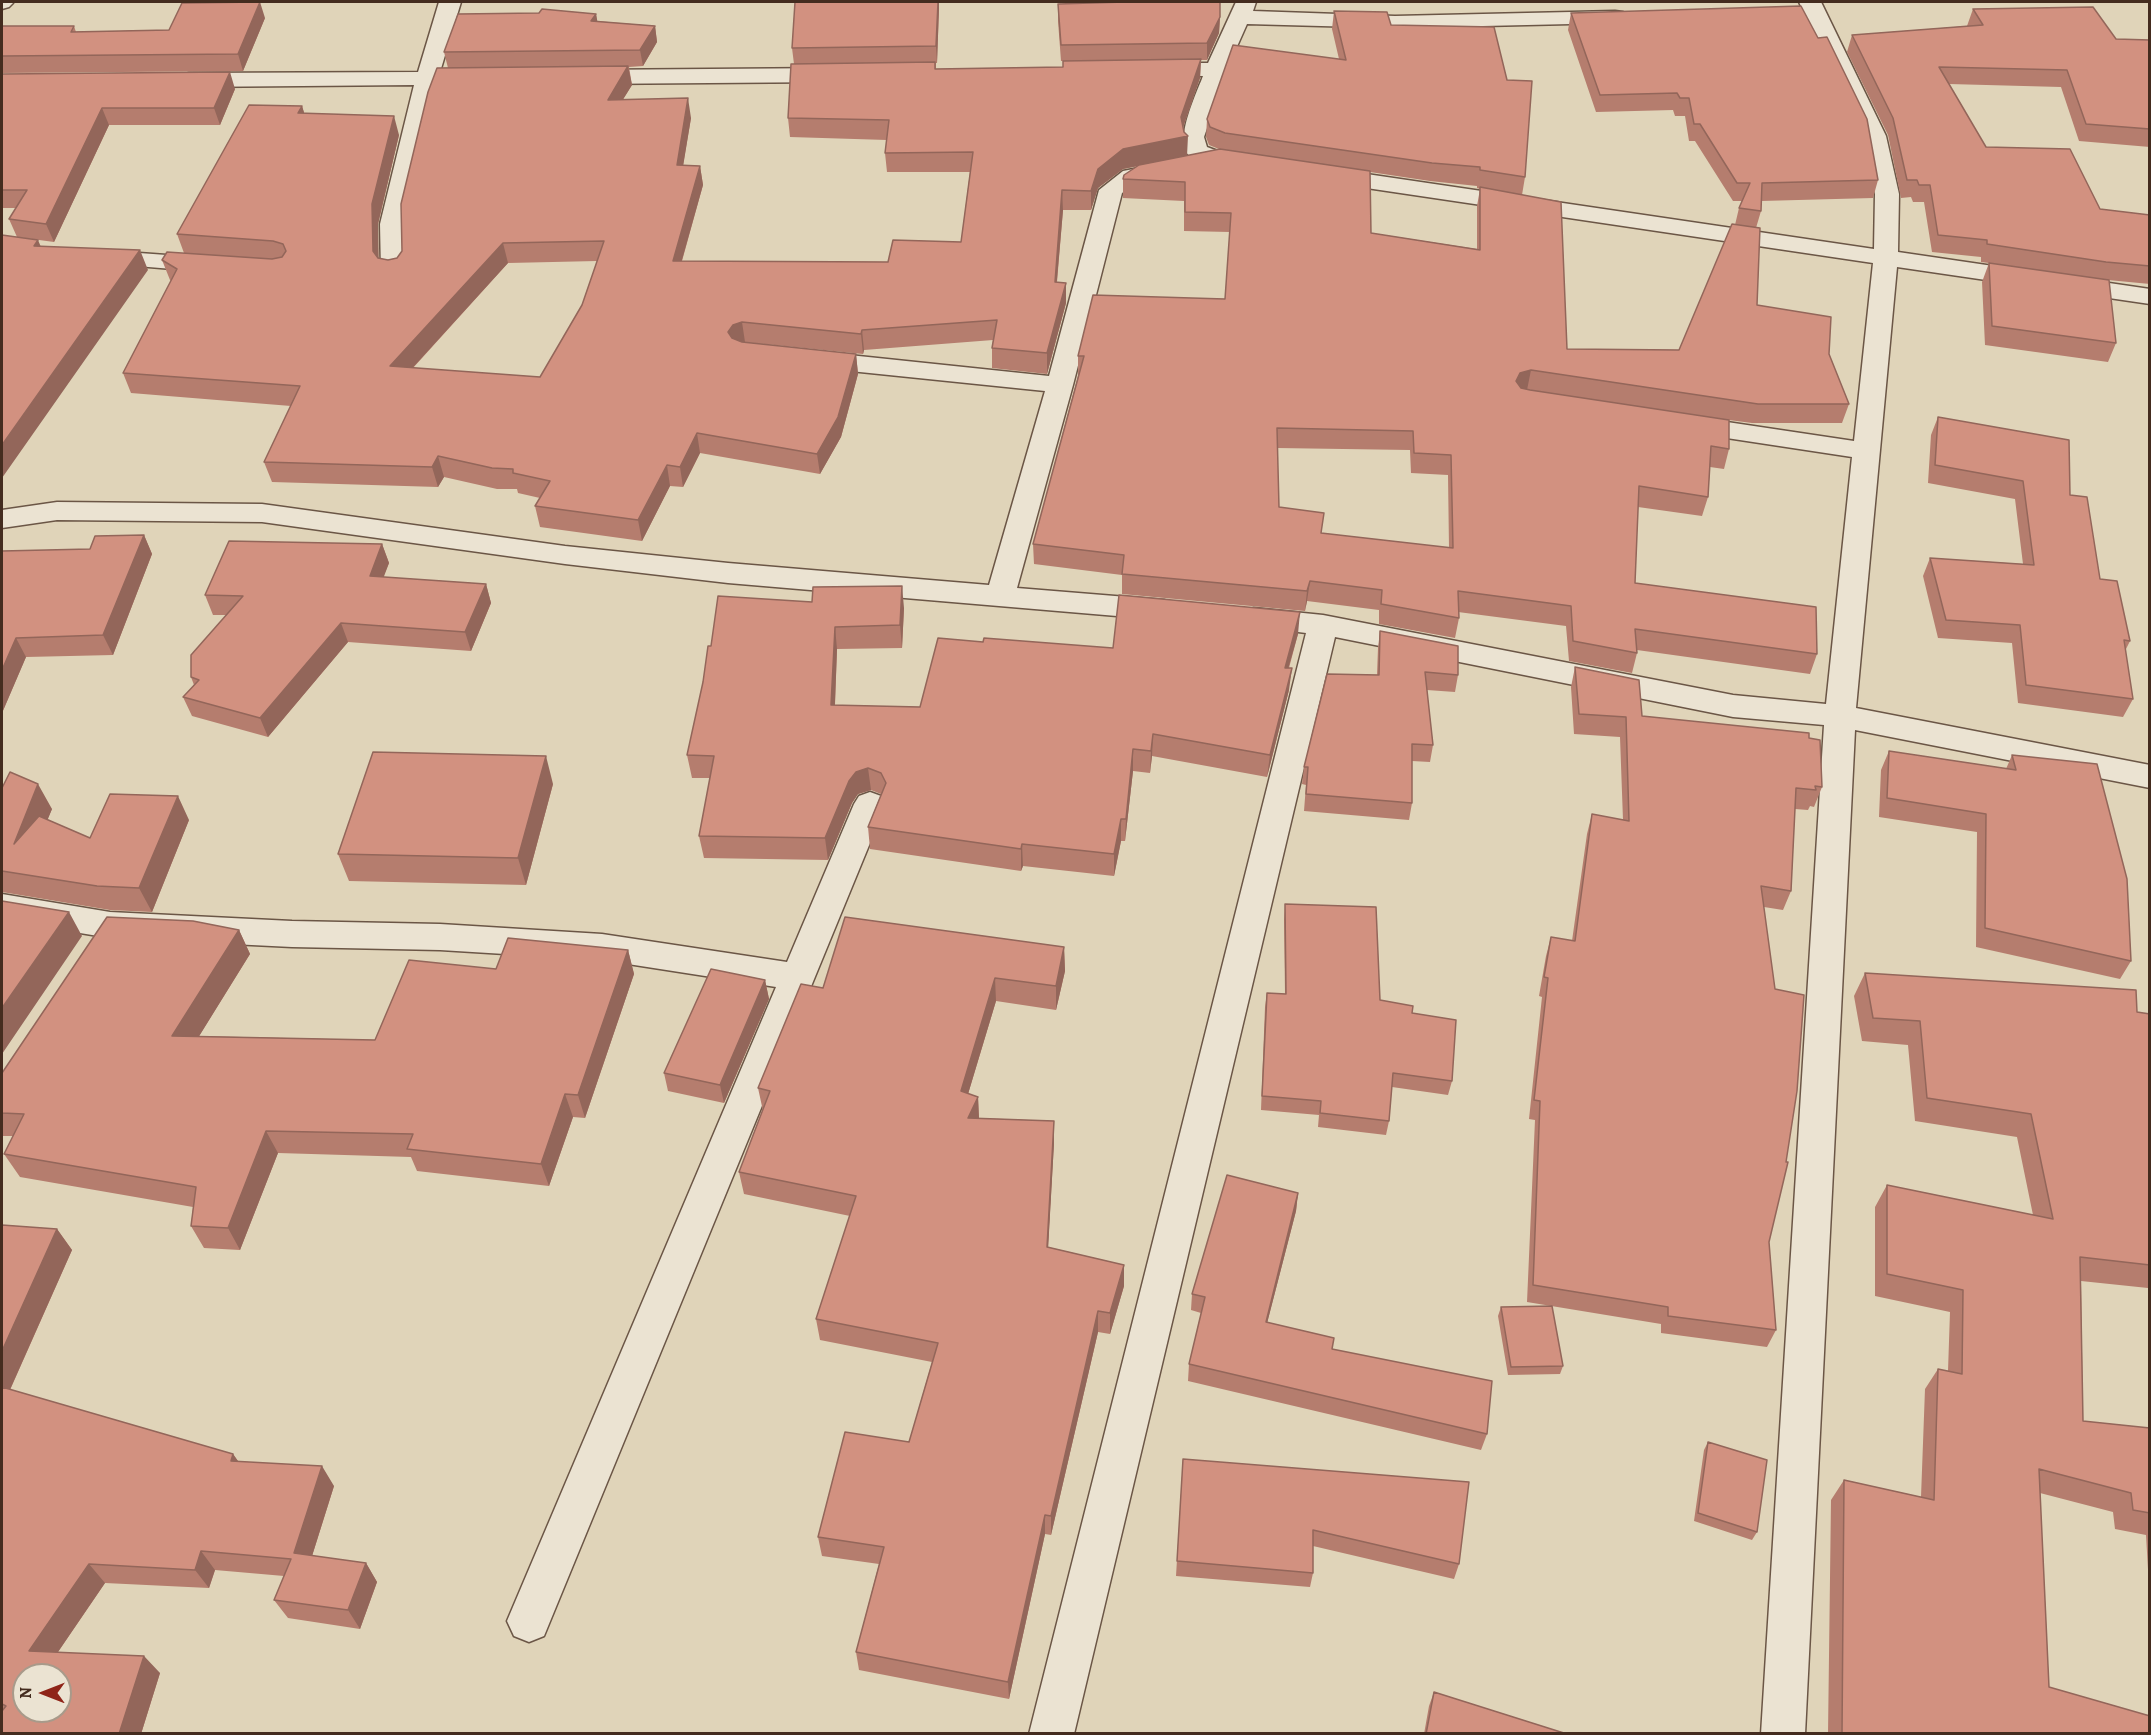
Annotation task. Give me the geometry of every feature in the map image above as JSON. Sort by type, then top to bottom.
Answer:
[{"type":"street","points":[[393,271],[392,224],[427,78],[450,2]]},
{"type":"street","points":[[1783,1734],[1840,716],[1886,257],[1887,195],[1875,136],[1810,2]]},
{"type":"street","points":[[1265,166],[1219,159],[1197,151],[1193,137],[1216,69],[1243,9],[1395,22],[1634,16]]},
{"type":"street","points":[[1134,70],[1216,69]]},
{"type":"street","points":[[570,77],[853,74]]},
{"type":"street","points":[[167,80],[498,78]]},
{"type":"street","points":[[1001,594],[1060,385],[1111,190],[1131,176],[1219,159]]},
{"type":"street","points":[[1301,171],[2150,297]]},
{"type":"street","points":[[78,255],[231,267]]},
{"type":"street","points":[[792,357],[1060,385]]},
{"type":"street","points":[[1668,421],[1867,451]]},
{"type":"street","points":[[2,519],[57,511],[262,513],[565,555],[729,573],[1001,594],[1192,612]]},
{"type":"street","points":[[1227,616],[1323,625],[1733,706],[1840,716],[2150,777]]},
{"type":"street","points":[[1051,1734],[1323,625]]},
{"type":"street","points":[[529,1621],[870,804]]},
{"type":"street","points":[[2,906],[110,925],[292,934],[440,937],[602,947],[799,977]]},
{"type":"street","points":[[91,953],[110,925]]},
{"type":"building","points":[[260,2],[238,54],[2,56],[2,26],[74,26],[71,32],[169,30],[182,3]]},
{"type":"building","points":[[795,2],[938,2],[936,46],[792,48]]},
{"type":"building","points":[[1220,2],[1220,17],[1207,43],[1061,45],[1058,4]]},
{"type":"building","points":[[1801,6],[1818,38],[1827,37],[1867,119],[1878,180],[1762,183],[1761,211],[1739,208],[1750,183],[1737,183],[1700,124],[1694,124],[1689,98],[1680,98],[1677,93],[1600,95],[1571,13]]},
{"type":"building","points":[[2093,7],[2116,39],[2150,40],[2150,129],[2086,124],[2067,70],[1939,67],[1986,147],[2070,149],[2100,209],[2150,215],[2150,266],[2106,262],[1987,244],[1987,240],[1938,235],[1930,185],[1919,185],[1917,180],[1907,180],[1893,118],[1852,35],[1983,25],[1973,9]]},
{"type":"building","points":[[542,9],[596,14],[591,21],[655,26],[640,50],[444,52],[458,14],[539,13]]},
{"type":"building","points":[[1334,11],[1387,12],[1391,25],[1494,27],[1507,80],[1532,81],[1525,177],[1480,170],[1480,167],[1432,163],[1225,133],[1210,127],[1207,119],[1233,45],[1346,60]]},
{"type":"building","points":[[1201,59],[1181,117],[1184,132],[1188,136],[1123,149],[1098,169],[1091,191],[1062,190],[1055,282],[1066,283],[1047,353],[992,348],[997,320],[862,330],[861,334],[742,322],[733,325],[728,332],[732,338],[742,342],[856,354],[838,417],[817,454],[697,433],[680,467],[667,465],[638,520],[535,506],[550,481],[513,473],[513,469],[492,468],[438,456],[432,467],[264,462],[300,386],[123,373],[177,269],[162,260],[167,252],[272,259],[282,257],[286,251],[283,244],[273,241],[177,234],[249,105],[302,106],[298,113],[394,116],[372,204],[373,251],[378,258],[388,260],[397,258],[402,251],[401,204],[428,92],[437,68],[628,66],[608,100],[688,98],[677,165],[700,166],[673,261],[888,262],[893,240],[961,242],[973,152],[885,153],[889,120],[788,118],[791,64],[935,62],[935,69],[1063,67],[1063,61]],"holes":[[[604,241],[582,305],[540,377],[390,366],[503,243]]]},
{"type":"building","points":[[230,72],[214,108],[102,108],[46,224],[9,219],[27,190],[2,190],[2,74]]},
{"type":"building","points":[[1220,149],[1370,171],[1371,233],[1480,250],[1480,187],[1561,202],[1567,349],[1679,350],[1732,224],[1760,228],[1757,305],[1831,317],[1829,354],[1849,404],[1758,404],[1531,370],[1520,373],[1516,381],[1521,388],[1530,390],[1729,420],[1729,449],[1711,446],[1708,497],[1639,486],[1635,583],[1816,607],[1817,654],[1635,629],[1637,653],[1573,641],[1571,606],[1458,591],[1459,618],[1381,604],[1382,590],[1310,581],[1307,591],[1122,574],[1124,555],[1033,544],[1084,356],[1078,356],[1093,295],[1225,299],[1231,213],[1185,212],[1185,182],[1123,179],[1124,175],[1139,165]],"holes":[[[1277,428],[1413,431],[1414,453],[1451,455],[1453,548],[1321,533],[1324,513],[1279,507]]]},
{"type":"building","points":[[2,235],[38,240],[34,246],[140,250],[2,445]]},
{"type":"building","points":[[1989,263],[2109,280],[2116,343],[1992,326]]},
{"type":"building","points":[[1938,417],[2069,440],[2070,495],[2087,497],[2100,579],[2117,581],[2130,641],[2124,640],[2133,699],[2026,685],[2020,625],[1946,620],[1930,558],[2034,565],[2023,481],[1935,465]]},
{"type":"building","points":[[144,535],[103,635],[16,638],[2,670],[2,551],[90,549],[95,536]]},
{"type":"building","points":[[229,541],[382,544],[370,576],[486,584],[465,632],[341,623],[260,718],[183,697],[199,680],[191,677],[191,655],[243,596],[205,595]]},
{"type":"building","points":[[902,586],[900,625],[835,627],[831,705],[920,707],[938,638],[983,642],[984,638],[1113,648],[1119,595],[1300,612],[1285,668],[1292,668],[1270,755],[1153,734],[1151,751],[1133,749],[1126,819],[1121,819],[1114,854],[1022,844],[1021,849],[868,827],[886,783],[881,773],[868,768],[856,772],[849,781],[825,838],[699,836],[714,756],[687,755],[703,682],[708,646],[711,646],[718,596],[812,602],[813,587]]},
{"type":"building","points":[[1380,631],[1458,646],[1458,675],[1425,672],[1433,745],[1412,744],[1412,803],[1306,794],[1308,767],[1304,767],[1327,674],[1379,675]]},
{"type":"building","points":[[1575,667],[1639,680],[1642,716],[1809,733],[1809,738],[1820,740],[1822,787],[1815,786],[1816,790],[1796,788],[1791,891],[1761,886],[1775,989],[1804,995],[1797,1091],[1786,1162],[1788,1162],[1769,1242],[1776,1330],[1668,1316],[1668,1307],[1533,1285],[1540,1101],[1534,1100],[1548,978],[1544,977],[1551,937],[1575,941],[1592,814],[1629,821],[1626,717],[1579,714]]},
{"type":"building","points":[[1889,751],[2016,770],[2012,755],[2097,764],[2127,879],[2131,961],[1985,928],[1986,814],[1887,798]]},
{"type":"building","points":[[373,752],[546,756],[518,858],[338,854]]},
{"type":"building","points":[[10,772],[38,784],[14,844],[39,816],[90,838],[110,794],[178,796],[139,888],[97,886],[2,871],[2,788]]},
{"type":"building","points":[[2,901],[69,912],[2,1008]]},
{"type":"building","points":[[1285,904],[1376,907],[1380,1000],[1413,1006],[1412,1013],[1456,1020],[1452,1081],[1393,1073],[1389,1121],[1320,1113],[1321,1101],[1262,1096],[1267,993],[1286,994]]},
{"type":"building","points":[[107,917],[193,921],[239,930],[172,1036],[375,1040],[409,960],[496,969],[508,938],[628,950],[578,1095],[565,1094],[541,1164],[407,1149],[413,1134],[266,1131],[228,1228],[191,1226],[196,1187],[4,1154],[24,1114],[2,1113],[2,1073]]},
{"type":"building","points":[[845,917],[1064,947],[1056,986],[995,978],[961,1091],[978,1097],[968,1118],[1054,1121],[1047,1247],[1124,1265],[1110,1313],[1098,1311],[1051,1516],[1045,1515],[1008,1682],[856,1652],[884,1547],[818,1537],[845,1432],[909,1442],[938,1343],[816,1319],[856,1196],[739,1172],[770,1091],[758,1088],[801,984],[823,988]]},
{"type":"building","points":[[711,969],[765,980],[720,1085],[664,1073]]},
{"type":"building","points":[[1865,973],[2136,990],[2137,1012],[2150,1014],[2150,1265],[2080,1257],[2083,1421],[2150,1428],[2150,1513],[2133,1510],[2131,1493],[2039,1469],[2049,1687],[2150,1716],[2150,1734],[1842,1734],[1844,1480],[1934,1500],[1938,1369],[1962,1374],[1963,1290],[1887,1274],[1887,1185],[2053,1219],[2031,1114],[1927,1098],[1920,1021],[1873,1018]]},
{"type":"building","points":[[1227,1175],[1298,1193],[1266,1322],[1334,1338],[1332,1349],[1492,1381],[1487,1434],[1189,1364],[1205,1297],[1192,1294]]},
{"type":"building","points":[[2,1225],[57,1229],[2,1351]]},
{"type":"building","points":[[1552,1306],[1563,1366],[1511,1367],[1501,1307]]},
{"type":"building","points":[[2,1387],[233,1454],[231,1461],[322,1466],[294,1553],[366,1563],[348,1610],[274,1600],[291,1559],[201,1551],[195,1570],[89,1564],[29,1651],[144,1656],[119,1734],[2,1734],[2,1711],[6,1706],[2,1704]]},
{"type":"building","points":[[1708,1442],[1767,1460],[1757,1532],[1698,1513]]},
{"type":"building","points":[[1183,1459],[1469,1482],[1459,1564],[1313,1530],[1313,1573],[1177,1561]]},
{"type":"building","points":[[1434,1692],[1567,1734],[1426,1734]]}]
